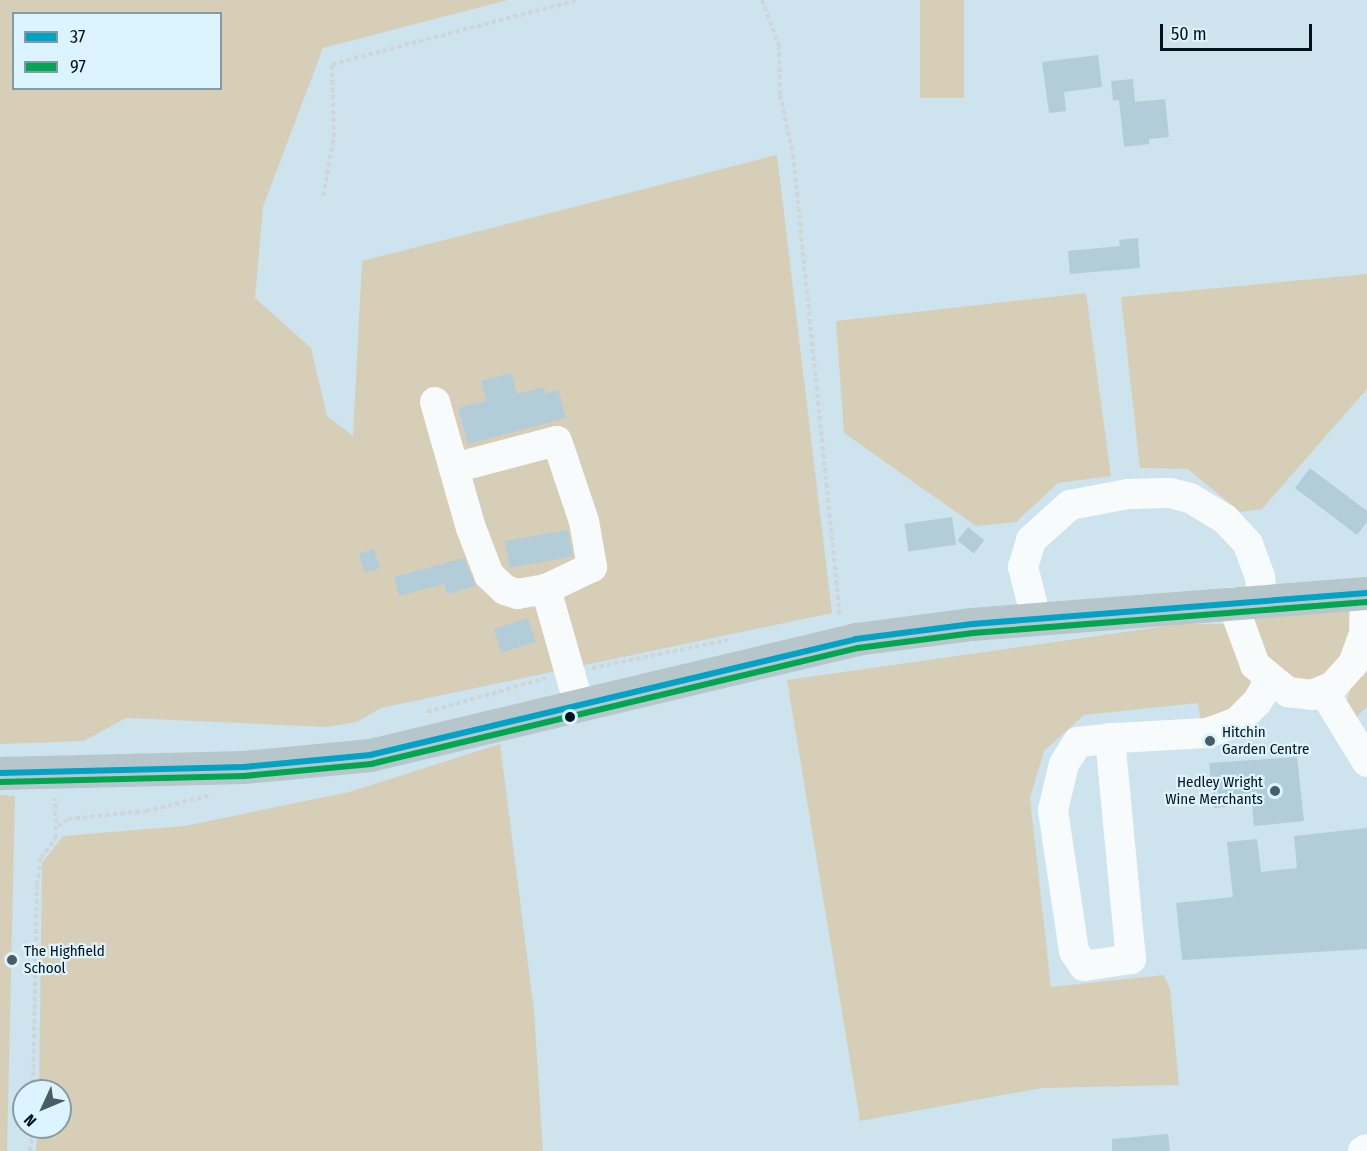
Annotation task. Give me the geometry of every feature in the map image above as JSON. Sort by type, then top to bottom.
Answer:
[{"type":"main road","points":[[0,773],[244,767],[370,755],[579,705],[848,630],[1366,593]]},
{"type":"lane","points":[[435,402],[454,468],[489,575],[505,590],[516,594],[546,589],[585,573],[591,567],[592,557],[557,441],[454,468]]},
{"type":"lane","points":[[1036,618],[1023,567],[1031,540],[1070,505],[1128,494],[1170,493],[1190,498],[1225,519],[1248,544],[1260,577],[1247,601],[1255,665],[1270,680],[1288,692],[1324,692],[1353,663],[1364,634],[1366,593]]},
{"type":"lane","points":[[546,589],[579,705]]},
{"type":"lane","points":[[1110,738],[1131,959],[1084,966],[1074,951],[1053,810],[1064,764],[1078,742],[1110,738],[1207,733],[1237,722],[1257,702],[1270,680]]},
{"type":"lane","points":[[1324,692],[1367,762]]},
{"type":"lane","points":[[1363,1151],[1367,1149]]},
{"type":"path","points":[[323,196],[334,137],[332,64],[578,0]]},
{"type":"path","points":[[762,0],[779,45],[780,95],[794,155],[848,630]]},
{"type":"path","points":[[33,1079],[37,885],[41,858],[55,844],[58,826]]},
{"type":"shaded area","points":[[0,0],[508,0],[323,48],[263,207],[255,298],[311,348],[327,416],[353,436],[362,261],[777,155],[832,613],[381,708],[357,722],[326,727],[126,718],[84,741],[0,744]]},
{"type":"shaded area","points":[[920,0],[964,0],[964,98],[920,98]]},
{"type":"shaded area","points":[[1367,274],[1367,389],[1262,509],[1240,512],[1188,469],[1140,468],[1121,297]]},
{"type":"shaded area","points":[[1086,293],[1111,476],[1058,483],[1016,522],[976,526],[844,433],[836,321]]},
{"type":"shaded area","points":[[1351,606],[1357,619],[1337,670],[1312,682],[1286,679],[1264,663],[1250,609]]},
{"type":"shaded area","points":[[1181,624],[1227,624],[1251,679],[1246,701],[1201,724],[1198,703],[1084,715],[1044,751],[1030,798],[1051,987],[1164,975],[1170,989],[1179,1085],[1042,1088],[860,1121],[787,680]]},
{"type":"shaded area","points":[[1367,655],[1367,707],[1351,722],[1346,704],[1353,679]]},
{"type":"shaded area","points":[[500,744],[534,1011],[543,1151],[36,1151],[37,1139],[72,1139],[72,1079],[39,1079],[42,863],[63,836],[184,826],[349,792]]},
{"type":"shaded area","points":[[0,795],[15,796],[7,1151],[0,1151]]},
{"type":"building","points":[[1098,55],[1102,87],[1064,92],[1066,111],[1049,113],[1042,62]]},
{"type":"building","points":[[1133,79],[1135,102],[1165,99],[1169,137],[1149,139],[1149,144],[1124,147],[1119,100],[1113,101],[1111,81]]},
{"type":"building","points":[[1138,238],[1140,268],[1070,274],[1068,251],[1120,246],[1119,240]]},
{"type":"building","points":[[511,373],[517,394],[544,387],[545,394],[558,390],[566,418],[468,444],[458,408],[486,401],[481,381]]},
{"type":"building","points":[[1310,468],[1367,511],[1367,522],[1357,535],[1295,488]]},
{"type":"building","points":[[952,517],[956,545],[908,551],[904,524]]},
{"type":"building","points":[[968,527],[984,540],[974,553],[957,540]]},
{"type":"building","points":[[568,530],[573,557],[510,568],[505,541]]},
{"type":"building","points":[[374,549],[380,568],[365,573],[359,554]]},
{"type":"building","points":[[464,558],[476,586],[447,594],[444,584],[399,596],[394,577]]},
{"type":"building","points":[[528,618],[536,642],[501,653],[494,629]]},
{"type":"building","name":"Hedley Wright Wine Merchants","points":[[1297,757],[1304,821],[1254,826],[1252,804],[1214,808],[1209,763]]},
{"type":"building","points":[[1367,828],[1367,949],[1182,960],[1176,903],[1233,897],[1227,842],[1257,839],[1261,872],[1297,868],[1294,836]]},
{"type":"building","points":[[1168,1134],[1170,1151],[1112,1151],[1112,1139]]},
{"type":"transit line","name":"37","points":[[0,773],[244,767],[370,755],[856,639],[972,624],[1367,593]]},
{"type":"transit line","name":"97","points":[[0,782],[244,776],[371,764],[858,648],[973,633],[1367,602]]},
{"type":"place","name":"Hitchin Garden Centre","points":[[1210,741]]},
{"type":"place","name":"Hedley Wright Wine Merchants","points":[[1275,791]]},
{"type":"place","name":"The Highfield School","points":[[12,960]]}]
